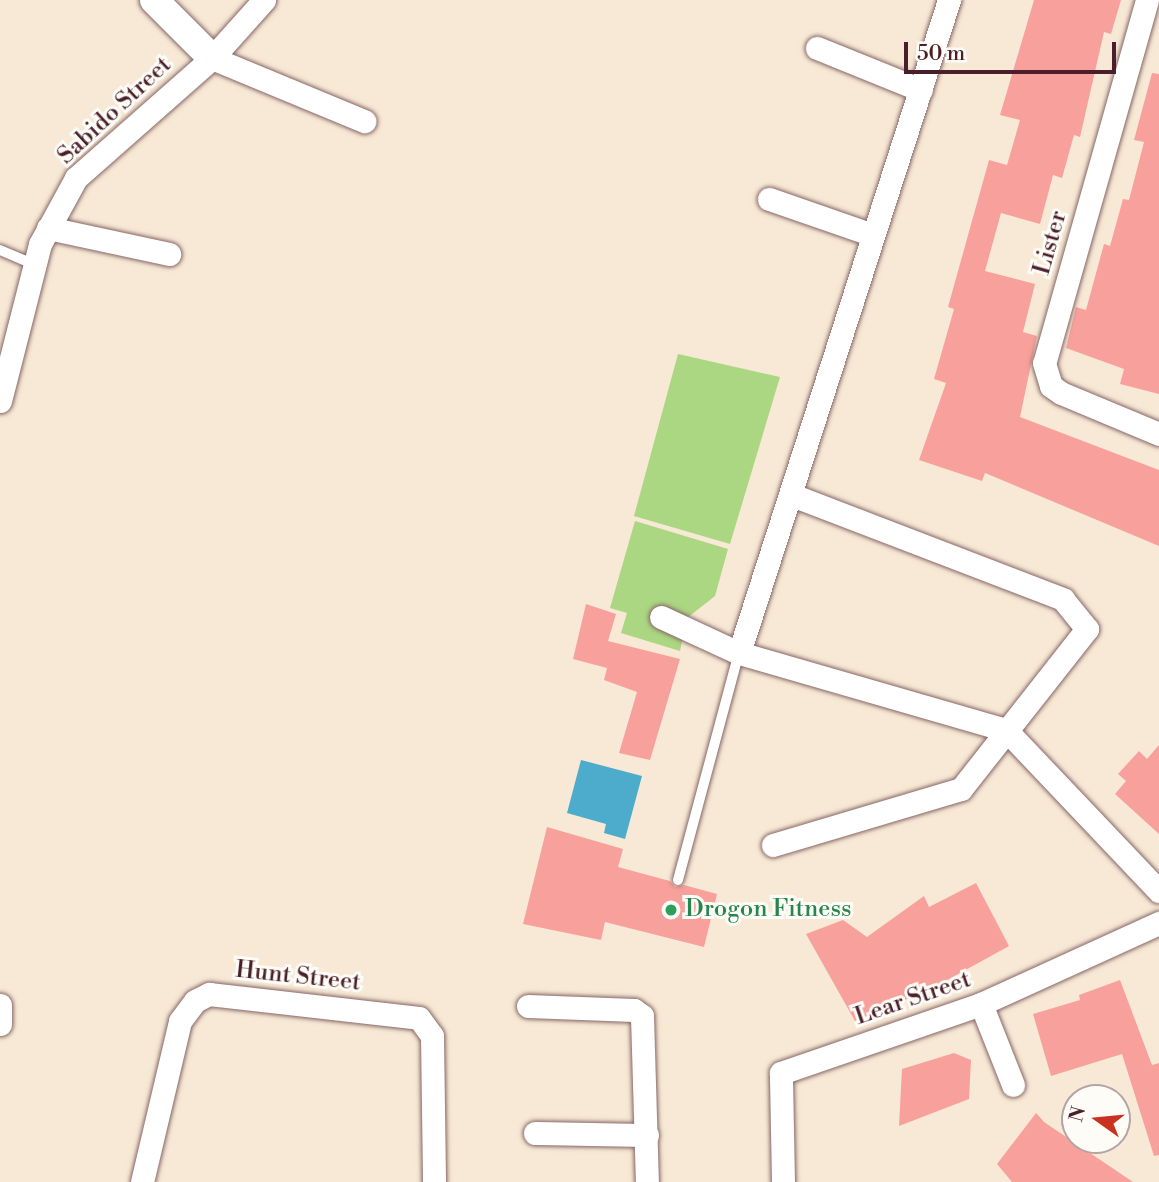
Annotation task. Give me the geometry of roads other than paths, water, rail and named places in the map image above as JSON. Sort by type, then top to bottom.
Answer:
[{"type":"street","points":[[154,0],[212,58],[364,121]]},
{"type":"street","name":"Sabido Street","points":[[0,401],[35,265],[48,228],[76,178],[212,58],[264,0]]},
{"type":"street","points":[[739,653],[949,0]]},
{"type":"street","name":"Lister","points":[[1147,0],[1044,363],[1051,386],[1060,393],[1159,434]]},
{"type":"street","points":[[817,48],[921,90]]},
{"type":"street","points":[[769,199],[873,235]]},
{"type":"street","points":[[48,228],[169,254]]},
{"type":"street","points":[[773,845],[961,789],[1087,629],[1063,599],[790,494]]},
{"type":"street","points":[[661,617],[739,653],[1006,730],[1159,891]]},
{"type":"street","name":"Lear Street","points":[[783,1182],[781,1073],[981,1004],[1159,922]]},
{"type":"street","name":"Hunt Street","points":[[142,1182],[180,1021],[195,1001],[209,994],[419,1018],[432,1036],[434,1182]]},
{"type":"street","points":[[981,1004],[1013,1084]]},
{"type":"street","points":[[528,1006],[634,1010],[643,1019],[647,1182]]},
{"type":"street","points":[[536,1133],[647,1135]]},
{"type":"lane","points":[[0,250],[35,265]]},
{"type":"lane","points":[[678,880],[739,653]]},
{"type":"water","points":[[581,760],[642,776],[625,839],[604,833],[606,824],[567,813]]},
{"type":"place","name":"Drogon Fitness","points":[[671,910]]}]
